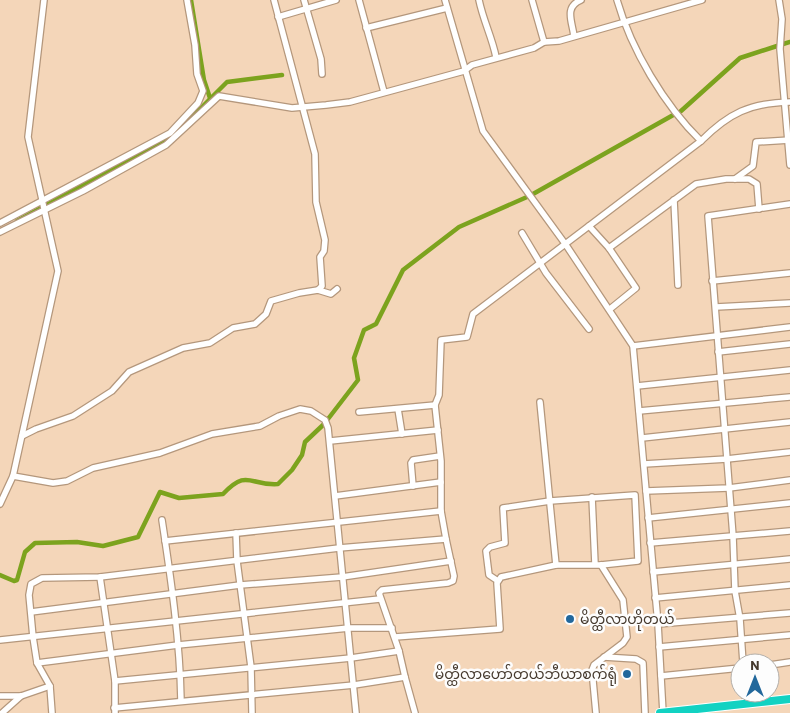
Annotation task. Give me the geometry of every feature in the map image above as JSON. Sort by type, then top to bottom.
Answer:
[{"type":"highway","points":[[661,713],[790,699]]},
{"type":"street","points":[[0,504],[13,476],[58,272],[46,209],[28,137],[44,0]]},
{"type":"street","points":[[0,223],[170,133],[198,103],[203,91],[197,74],[196,45],[187,0]]},
{"type":"street","points":[[274,0],[315,154],[316,202],[325,240],[324,251],[320,257],[322,286],[318,290]]},
{"type":"street","points":[[304,0],[322,59],[322,74]]},
{"type":"street","points":[[278,18],[336,0]]},
{"type":"street","points":[[359,0],[384,92]]},
{"type":"street","points":[[445,0],[464,71],[483,131],[566,244],[633,346],[662,676],[661,713]]},
{"type":"street","points":[[479,0],[482,14],[491,33],[496,57]]},
{"type":"street","points":[[532,0],[544,42]]},
{"type":"street","points":[[574,36],[570,10],[573,4],[581,0]]},
{"type":"street","points":[[617,0],[623,22],[649,75],[701,140]]},
{"type":"street","points":[[0,232],[166,145],[219,96],[272,106],[302,108],[350,102],[464,71],[472,65],[534,48],[544,42],[574,36],[702,0]]},
{"type":"street","points":[[779,0],[782,19],[780,49],[787,103],[790,165]]},
{"type":"street","points":[[366,28],[447,8]]},
{"type":"street","points":[[415,713],[400,650],[379,593],[382,590],[453,581],[441,511],[440,456],[435,405],[439,396],[441,340],[467,338],[473,314],[542,263],[719,124],[741,110],[787,103]]},
{"type":"street","points":[[735,179],[752,166],[756,142],[789,140]]},
{"type":"street","points":[[608,248],[696,184],[749,179],[757,184],[759,209]]},
{"type":"street","points":[[674,200],[678,285]]},
{"type":"street","points":[[742,653],[740,619],[735,591],[728,459],[718,352],[716,307],[712,281],[714,269],[708,216],[790,204]]},
{"type":"street","points":[[589,226],[608,248],[636,288],[610,309]]},
{"type":"street","points":[[522,233],[542,263],[546,273],[589,330]]},
{"type":"street","points":[[712,281],[790,273]]},
{"type":"street","points":[[22,436],[73,416],[112,390],[129,372],[183,348],[210,343],[233,328],[255,324],[266,314],[271,301],[318,290],[331,294],[337,289]]},
{"type":"street","points":[[716,307],[790,303]]},
{"type":"street","points":[[633,346],[790,327]]},
{"type":"street","points":[[718,352],[790,344]]},
{"type":"street","points":[[637,386],[790,370]]},
{"type":"street","points":[[640,411],[790,397]]},
{"type":"street","points":[[540,402],[556,565]]},
{"type":"street","points":[[359,412],[435,405]]},
{"type":"street","points":[[398,408],[402,434]]},
{"type":"street","points":[[13,476],[53,483],[67,481],[93,468],[160,454],[212,434],[260,426],[278,416],[300,409],[310,410],[325,420],[330,441],[356,713]]},
{"type":"street","points":[[642,438],[790,422]]},
{"type":"street","points":[[330,441],[438,430]]},
{"type":"street","points":[[644,464],[728,459],[790,452]]},
{"type":"street","points":[[413,486],[411,463],[413,460],[440,456]]},
{"type":"street","points":[[646,491],[729,488],[790,480]]},
{"type":"street","points":[[335,496],[441,482]]},
{"type":"street","points":[[396,637],[500,629],[498,581],[501,577],[556,565],[598,564],[639,560],[635,495],[592,497],[506,506],[502,509],[505,543],[490,547],[486,551],[489,575],[498,581]]},
{"type":"street","points":[[592,497],[598,564],[623,600],[627,636],[623,643],[594,665],[592,670],[596,713]]},
{"type":"street","points":[[648,518],[790,503]]},
{"type":"street","points":[[165,541],[441,511]]},
{"type":"street","points":[[162,520],[170,569],[178,646],[181,701]]},
{"type":"street","points":[[650,543],[790,531]]},
{"type":"street","points":[[236,533],[237,561],[250,667],[252,713]]},
{"type":"street","points":[[52,713],[50,686],[37,663],[31,612],[32,584],[42,578],[100,577],[339,548],[446,539]]},
{"type":"street","points":[[653,572],[790,559]]},
{"type":"street","points":[[31,612],[240,585],[342,577],[451,561]]},
{"type":"street","points":[[100,577],[115,681],[114,710],[181,701],[354,685],[405,677]]},
{"type":"street","points":[[655,598],[790,585]]},
{"type":"street","points":[[0,640],[380,599]]},
{"type":"street","points":[[658,624],[740,619],[790,613]]},
{"type":"street","points":[[37,663],[349,628],[392,628]]},
{"type":"street","points":[[659,647],[790,635]]},
{"type":"street","points":[[115,681],[180,673],[351,658],[400,650]]},
{"type":"street","points":[[604,657],[636,659],[643,663],[645,713]]},
{"type":"street","points":[[662,676],[730,669]]},
{"type":"street","points":[[0,696],[22,696],[50,686]]},
{"type":"street","points":[[2,713],[22,696]]},
{"type":"waterway","points":[[191,0],[204,80],[210,98]]},
{"type":"waterway","points":[[783,44],[790,42]]},
{"type":"waterway","points":[[681,111],[740,58],[777,46]]},
{"type":"waterway","points":[[187,122],[227,82],[282,75]]},
{"type":"waterway","points":[[533,194],[675,114]]},
{"type":"waterway","points":[[17,221],[175,135]]},
{"type":"waterway","points":[[328,419],[358,380],[354,358],[364,330],[376,324],[403,270],[459,227],[527,197]]},
{"type":"waterway","points":[[0,575],[14,581],[17,580],[25,552],[35,543],[77,542],[103,546],[138,537],[160,492],[179,498],[223,494],[231,486],[244,480],[278,484],[292,470],[302,455],[305,442],[323,425]]},
{"type":"place","name":"မိတ္ထီလာဟိုတယ်","points":[[570,619]]},
{"type":"place","name":"မိတ္ထီလာဟော်တယ်ဘီယာစက်ရုံ","points":[[627,674]]}]
